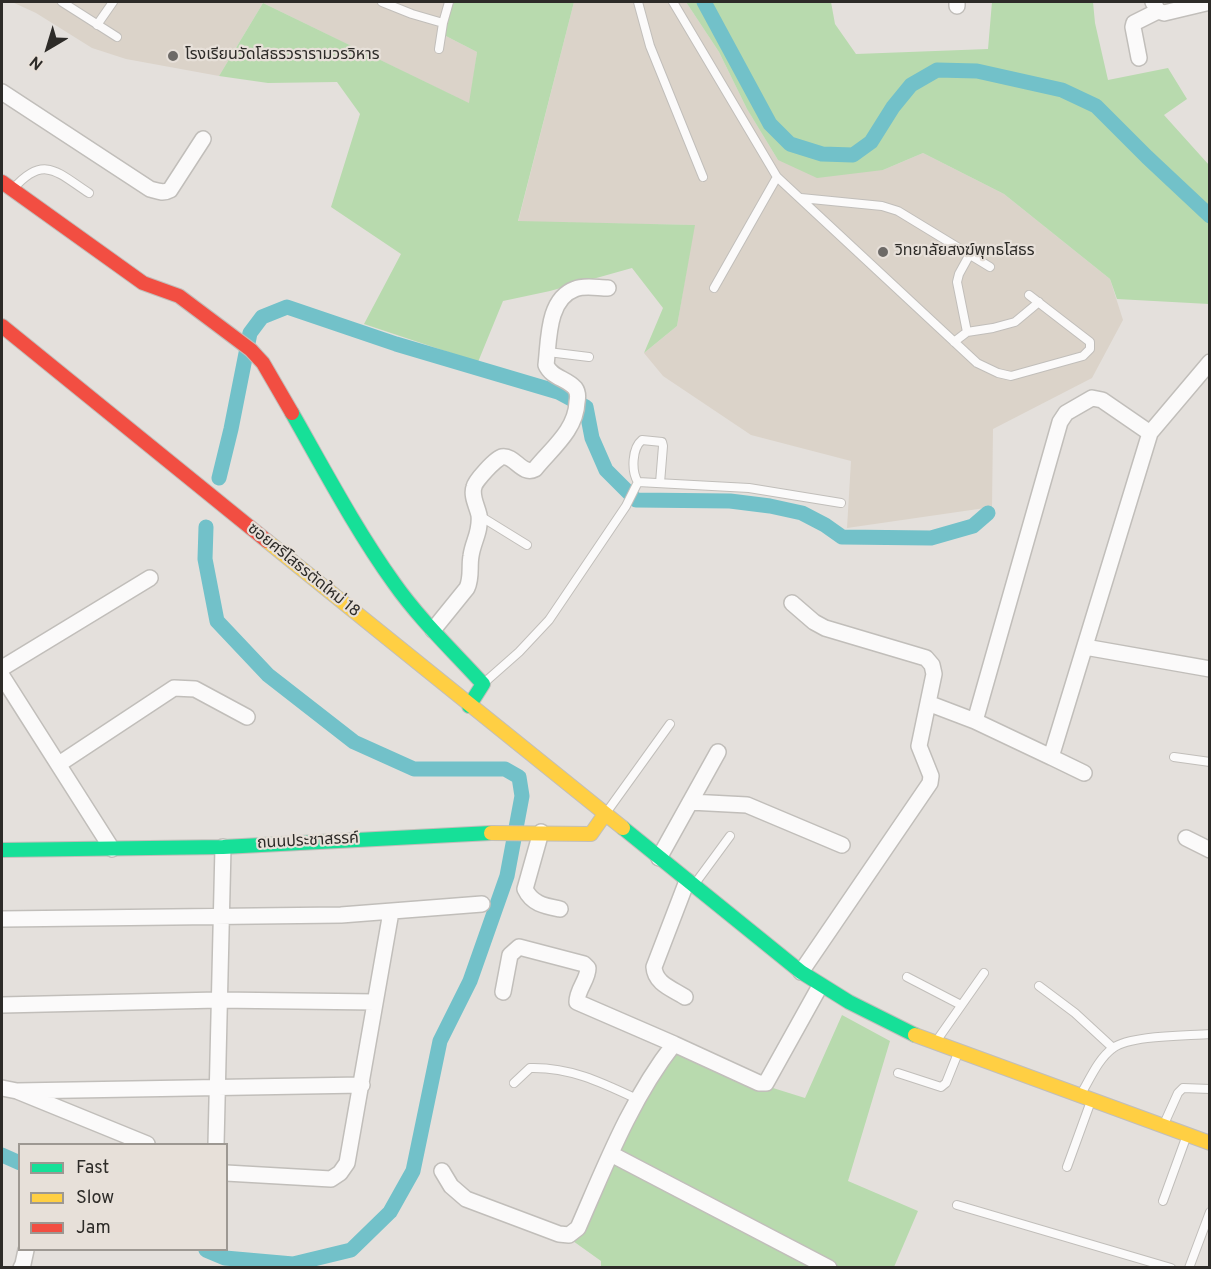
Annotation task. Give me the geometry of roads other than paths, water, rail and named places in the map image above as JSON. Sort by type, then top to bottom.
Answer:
[{"type":"street","points":[[1139,58],[1134,23],[1156,6],[1164,13],[1209,2]]},
{"type":"street","points":[[2,92],[150,189],[159,192],[170,190],[203,139]]},
{"type":"street","points":[[7,185],[143,283],[178,296],[251,350],[272,377],[373,552],[394,583],[433,630],[483,684],[469,706]]},
{"type":"street","points":[[433,630],[471,580],[471,555],[479,533],[479,516],[474,495],[475,484],[496,460],[502,457],[507,457],[526,470],[536,469],[572,426],[577,404],[575,388],[549,371],[546,365],[551,319],[565,294],[578,288],[608,288]]},
{"type":"street","name":"ซอยศรีโสธรตัดใหม่ 18","points":[[2,326],[469,706],[820,986],[894,1027],[934,1044],[1209,1143]]},
{"type":"street","points":[[1051,757],[1150,433],[1209,362]]},
{"type":"street","points":[[975,721],[1060,422],[1066,413],[1092,398],[1102,400],[1150,433]]},
{"type":"street","points":[[2,669],[150,578]]},
{"type":"street","points":[[792,603],[814,622],[825,628],[926,658],[932,665],[934,674],[919,746],[931,776],[930,783],[801,972]]},
{"type":"street","points":[[1085,647],[1209,669]]},
{"type":"street","points":[[2,676],[112,849]]},
{"type":"street","points":[[59,764],[174,688],[195,689],[247,717]]},
{"type":"street","points":[[933,705],[975,721],[1084,772]]},
{"type":"street","points":[[659,858],[718,752]]},
{"type":"street","points":[[690,802],[747,805],[842,845]]},
{"type":"street","name":"ถนนประชาสรรค์","points":[[2,850],[223,847],[502,832],[591,834],[605,814]]},
{"type":"street","points":[[536,832],[525,889],[529,898],[539,904],[560,909]]},
{"type":"street","points":[[1186,838],[1209,850]]},
{"type":"street","points":[[216,1143],[223,847]]},
{"type":"street","points":[[685,997],[658,980],[654,975],[654,967],[690,884]]},
{"type":"street","points":[[2,919],[391,912],[482,904]]},
{"type":"street","points":[[228,1173],[331,1179],[340,1173],[347,1163],[391,912]]},
{"type":"street","points":[[503,992],[510,955],[519,947],[584,964],[588,972],[577,1002],[759,1083],[766,1083],[820,986]]},
{"type":"street","points":[[2,1005],[218,1000],[375,1002]]},
{"type":"street","points":[[442,1171],[452,1186],[466,1199],[559,1234],[569,1235],[578,1228],[637,1099],[656,1066],[674,1044]]},
{"type":"street","points":[[9,1090],[362,1085]]},
{"type":"street","points":[[9,1090],[144,1143]]},
{"type":"street","points":[[611,1154],[829,1268]]},
{"type":"street","points":[[21,1268],[26,1251]]},
{"type":"lane","points":[[62,2],[117,37]]},
{"type":"lane","points":[[98,25],[113,2]]},
{"type":"lane","points":[[439,49],[449,2]]},
{"type":"lane","points":[[638,2],[651,46],[703,177]]},
{"type":"lane","points":[[673,2],[777,177],[977,363],[998,373],[1011,376],[1083,356],[1090,349],[1089,342],[1029,295]]},
{"type":"lane","points":[[388,3],[423,18],[443,23]]},
{"type":"lane","points":[[7,185],[28,173],[45,168],[54,171],[89,193]]},
{"type":"lane","points":[[714,288],[777,177]]},
{"type":"lane","points":[[801,198],[882,206],[898,211],[990,267]]},
{"type":"lane","points":[[967,332],[957,282],[970,254]]},
{"type":"lane","points":[[147,274],[188,293],[198,313]]},
{"type":"lane","points":[[954,342],[967,332],[1015,322],[1039,302]]},
{"type":"lane","points":[[548,352],[589,357]]},
{"type":"lane","points":[[483,684],[519,652],[549,620],[626,506],[638,482],[634,471],[639,441],[662,442],[660,483]]},
{"type":"lane","points":[[638,482],[749,488],[841,503]]},
{"type":"lane","points":[[479,516],[527,545]]},
{"type":"lane","points":[[605,814],[670,724]]},
{"type":"lane","points":[[1174,757],[1209,762]]},
{"type":"lane","points":[[690,884],[729,836]]},
{"type":"lane","points":[[934,1044],[984,973]]},
{"type":"lane","points":[[907,977],[961,1005]]},
{"type":"lane","points":[[1039,986],[1084,1020],[1113,1048]]},
{"type":"lane","points":[[1068,1167],[1086,1097],[1101,1060],[1113,1048],[1129,1040],[1209,1034]]},
{"type":"lane","points":[[898,1073],[941,1088],[946,1083],[958,1052]]},
{"type":"lane","points":[[514,1083],[530,1068],[551,1067],[571,1071],[637,1099]]},
{"type":"lane","points":[[1164,1126],[1178,1093],[1183,1088],[1209,1089]]},
{"type":"lane","points":[[1163,1202],[1188,1135]]},
{"type":"lane","points":[[957,1205],[1170,1268]]},
{"type":"lane","points":[[1189,1268],[1209,1212]]},
{"type":"waterway","points":[[704,2],[770,124],[790,144],[822,154],[853,155],[871,142],[893,107],[911,85],[937,70],[977,71],[1062,90],[1096,106],[1210,216]]},
{"type":"waterway","points":[[219,478],[250,333],[262,317],[287,307],[396,344],[558,392],[586,407],[592,438],[606,470],[636,500],[730,501],[770,506],[802,513],[842,537],[931,538],[973,526],[988,513]]},
{"type":"waterway","points":[[206,527],[205,559],[217,621],[268,675],[354,742],[414,769],[505,769],[519,777],[522,796],[507,876],[470,981],[440,1041],[413,1171],[390,1212],[351,1250],[293,1264],[225,1258],[208,1251]]},
{"type":"waterway","points":[[2,1155],[18,1162]]},
{"type":"place","name":"โรงเรียนวัดโสธรวรารามวรวิหาร","points":[[173,56]]},
{"type":"place","name":"วิทยาลัยสงฆ์พุทธโสธร","points":[[883,252]]}]
